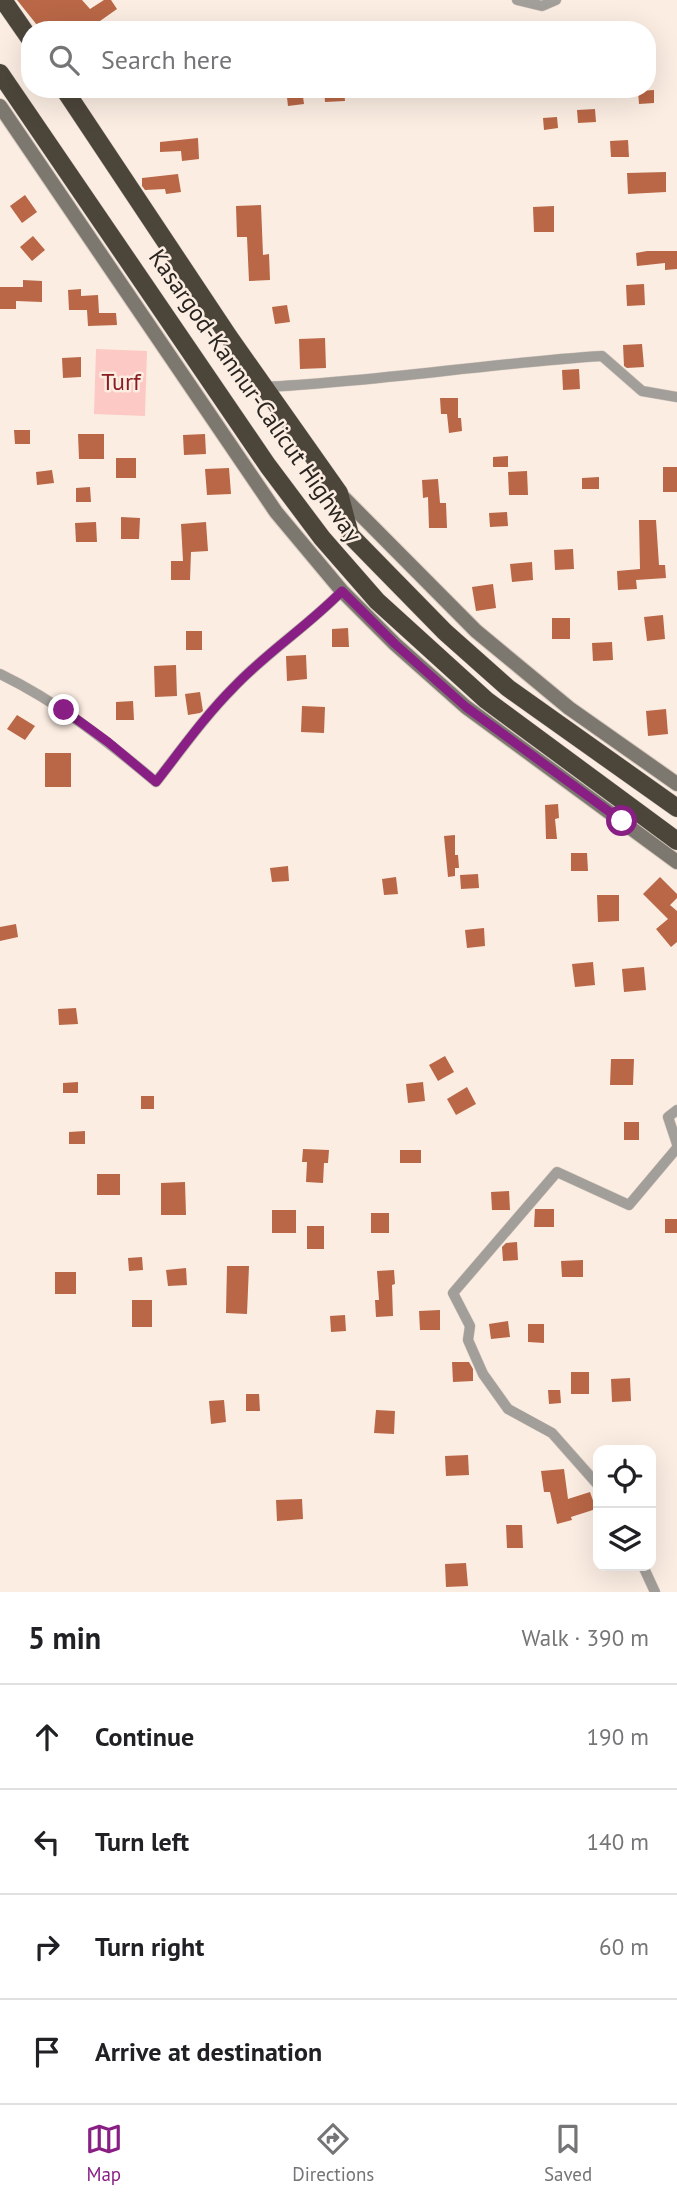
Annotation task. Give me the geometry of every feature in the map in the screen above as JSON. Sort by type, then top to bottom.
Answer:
[{"type":"highway","points":[[3,0],[21,26]]},
{"type":"highway","name":"Kasargod-Kannur-Calicut Highway","points":[[0,73],[268,466],[323,538],[377,601],[486,699],[677,841]]},
{"type":"highway","name":"Kasargod-Kannur-Calicut Highway","points":[[70,98],[263,387],[339,493],[349,535],[444,632],[508,688],[677,808]]},
{"type":"street","points":[[517,0],[542,6],[556,0]]},
{"type":"street","points":[[0,106],[276,512],[342,591],[395,644],[466,707],[677,862]]},
{"type":"street","points":[[263,387],[438,372],[519,361],[602,356],[642,391],[677,397]]},
{"type":"street","points":[[339,493],[476,631],[569,708],[677,784]]},
{"type":"street","points":[[0,674],[64,710],[156,782],[234,686],[281,642],[321,613],[342,591]]},
{"type":"street","points":[[593,1479],[552,1433],[508,1409],[483,1374],[468,1340],[470,1326],[453,1293],[557,1171],[629,1205],[677,1146],[668,1116],[677,1110]]},
{"type":"street","points":[[645,1571],[655,1592]]},
{"type":"green space","name":"Turf","points":[[96,349],[147,351],[145,416],[94,414]]},
{"type":"building","points":[[17,0],[82,0],[90,9],[104,0],[111,0],[117,9],[100,21],[34,21]]},
{"type":"building","points":[[287,98],[303,98],[304,104],[288,106]]},
{"type":"building","points":[[325,98],[345,98],[345,101],[325,102]]},
{"type":"building","points":[[639,98],[654,98],[654,103],[639,104]]},
{"type":"building","points":[[595,109],[596,122],[578,123],[577,110]]},
{"type":"building","points":[[557,117],[558,128],[544,130],[543,118]]},
{"type":"building","points":[[198,138],[199,159],[182,161],[181,151],[160,152],[160,142]]},
{"type":"building","points":[[628,140],[629,157],[611,157],[610,141]]},
{"type":"building","points":[[666,172],[666,192],[628,194],[627,173]]},
{"type":"building","points":[[178,174],[181,192],[166,194],[165,189],[145,190],[142,186],[142,178]]},
{"type":"building","points":[[25,195],[37,212],[22,223],[10,206]]},
{"type":"building","points":[[261,205],[263,255],[269,254],[270,280],[249,281],[247,237],[237,237],[236,206]]},
{"type":"building","points":[[554,206],[554,232],[534,232],[533,207]]},
{"type":"building","points":[[33,236],[45,250],[32,261],[20,247]]},
{"type":"building","points":[[677,251],[677,269],[665,270],[665,263],[637,266],[636,253]]},
{"type":"building","points":[[23,280],[42,281],[42,302],[16,301],[16,309],[0,309],[0,287],[23,287]]},
{"type":"building","points":[[644,284],[645,305],[627,306],[626,285]]},
{"type":"building","points":[[81,289],[81,296],[98,295],[99,313],[116,313],[117,325],[88,326],[87,310],[69,310],[68,290]]},
{"type":"building","points":[[287,305],[290,322],[275,324],[272,307]]},
{"type":"building","points":[[325,338],[326,368],[300,369],[299,339]]},
{"type":"building","points":[[642,344],[644,367],[624,366],[623,345]]},
{"type":"building","points":[[81,357],[81,377],[63,378],[62,358]]},
{"type":"building","points":[[579,369],[580,389],[563,390],[562,370]]},
{"type":"building","points":[[440,398],[458,398],[458,418],[461,418],[462,431],[449,433],[447,414],[441,414]]},
{"type":"building","points":[[14,430],[30,430],[30,444],[15,444]]},
{"type":"building","points":[[78,434],[104,434],[104,459],[79,459]]},
{"type":"building","points":[[205,434],[206,454],[184,455],[183,435]]},
{"type":"building","points":[[508,456],[508,467],[493,467],[493,457]]},
{"type":"building","points":[[116,458],[136,458],[136,478],[116,478]]},
{"type":"building","points":[[663,467],[677,467],[677,492],[663,492]]},
{"type":"building","points":[[229,468],[231,494],[207,495],[205,469]]},
{"type":"building","points":[[52,470],[54,483],[37,485],[36,472]]},
{"type":"building","points":[[527,471],[528,495],[509,495],[508,472]]},
{"type":"building","points":[[599,477],[599,489],[582,489],[582,478]]},
{"type":"building","points":[[438,479],[440,503],[446,503],[447,528],[429,528],[428,497],[423,498],[422,480]]},
{"type":"building","points":[[90,487],[91,502],[76,502],[76,488]]},
{"type":"building","points":[[507,512],[508,526],[490,527],[489,513]]},
{"type":"building","points":[[121,517],[140,518],[139,539],[121,539]]},
{"type":"building","points":[[639,520],[656,520],[659,565],[665,565],[666,578],[636,580],[637,589],[618,590],[617,571],[640,569]]},
{"type":"building","points":[[96,522],[97,542],[76,542],[75,523]]},
{"type":"building","points":[[206,522],[208,551],[191,552],[190,580],[171,580],[171,561],[183,561],[181,524]]},
{"type":"building","points":[[573,549],[574,569],[555,570],[554,550]]},
{"type":"building","points":[[532,562],[533,580],[512,582],[510,564]]},
{"type":"building","points":[[493,584],[496,608],[476,611],[472,587]]},
{"type":"building","points":[[663,615],[665,639],[647,641],[644,617]]},
{"type":"building","points":[[552,618],[570,618],[570,639],[552,639]]},
{"type":"building","points":[[348,628],[349,647],[332,647],[332,629]]},
{"type":"building","points":[[186,631],[202,631],[202,650],[186,650]]},
{"type":"building","points":[[612,642],[613,660],[593,661],[592,643]]},
{"type":"building","points":[[306,655],[307,679],[287,681],[286,656]]},
{"type":"building","points":[[176,665],[177,696],[155,697],[154,666]]},
{"type":"building","points":[[200,692],[203,711],[188,715],[185,694]]},
{"type":"building","points":[[133,701],[134,720],[116,720],[116,702]]},
{"type":"building","points":[[302,706],[325,707],[324,733],[301,732]]},
{"type":"building","points":[[666,709],[668,734],[648,736],[646,711]]},
{"type":"building","points":[[17,715],[35,726],[25,740],[7,729]]},
{"type":"building","points":[[45,753],[71,753],[71,787],[45,787]]},
{"type":"building","points":[[558,804],[559,818],[555,819],[557,839],[546,839],[545,805]]},
{"type":"building","points":[[455,835],[455,855],[458,855],[459,868],[455,868],[455,876],[448,877],[444,836]]},
{"type":"building","points":[[571,853],[587,853],[588,871],[571,871]]},
{"type":"building","points":[[288,866],[289,881],[272,882],[270,868]]},
{"type":"building","points":[[478,874],[479,888],[461,889],[460,875]]},
{"type":"building","points":[[396,877],[398,894],[384,895],[382,879]]},
{"type":"building","points":[[660,877],[677,894],[677,898],[670,905],[677,911],[677,942],[671,947],[656,929],[668,919],[643,894]]},
{"type":"building","points":[[597,895],[619,895],[619,921],[598,922]]},
{"type":"building","points":[[16,924],[18,937],[0,941],[0,927]]},
{"type":"building","points":[[484,928],[485,946],[467,948],[465,930]]},
{"type":"building","points":[[593,962],[595,985],[575,987],[572,964]]},
{"type":"building","points":[[644,967],[646,990],[624,992],[622,969]]},
{"type":"building","points":[[76,1008],[78,1024],[59,1025],[58,1009]]},
{"type":"building","points":[[445,1056],[454,1072],[438,1081],[429,1065]]},
{"type":"building","points":[[611,1059],[634,1059],[633,1085],[610,1085]]},
{"type":"building","points":[[78,1082],[78,1093],[63,1093],[63,1083]]},
{"type":"building","points":[[423,1082],[425,1101],[408,1103],[406,1084]]},
{"type":"building","points":[[467,1087],[476,1104],[456,1115],[447,1099]]},
{"type":"building","points":[[141,1096],[154,1096],[154,1109],[141,1109]]},
{"type":"building","points":[[624,1122],[639,1122],[639,1140],[624,1140]]},
{"type":"building","points":[[85,1131],[85,1144],[69,1144],[69,1132]]},
{"type":"building","points":[[303,1149],[329,1150],[328,1163],[324,1163],[323,1183],[306,1182],[307,1162],[302,1162]]},
{"type":"building","points":[[400,1150],[421,1150],[421,1163],[400,1163]]},
{"type":"building","points":[[97,1174],[120,1174],[120,1195],[97,1195]]},
{"type":"building","points":[[185,1182],[186,1215],[161,1215],[161,1183]]},
{"type":"building","points":[[509,1191],[510,1210],[492,1210],[491,1192]]},
{"type":"building","points":[[535,1209],[554,1209],[554,1227],[534,1227]]},
{"type":"building","points":[[272,1210],[296,1210],[296,1233],[272,1233]]},
{"type":"building","points":[[371,1213],[389,1213],[389,1233],[371,1233]]},
{"type":"building","points":[[665,1219],[677,1219],[677,1233],[665,1233]]},
{"type":"building","points":[[307,1226],[324,1226],[324,1249],[307,1249]]},
{"type":"building","points":[[517,1242],[518,1260],[503,1261],[502,1247],[506,1243]]},
{"type":"building","points":[[142,1257],[143,1270],[129,1271],[128,1258]]},
{"type":"building","points":[[583,1260],[583,1277],[562,1277],[561,1261]]},
{"type":"building","points":[[227,1266],[249,1266],[247,1314],[226,1313]]},
{"type":"building","points":[[186,1268],[187,1285],[168,1286],[166,1270]]},
{"type":"building","points":[[394,1270],[393,1316],[376,1317],[375,1300],[379,1300],[377,1271]]},
{"type":"building","points":[[55,1272],[76,1272],[76,1294],[55,1294]]},
{"type":"building","points":[[132,1300],[152,1300],[152,1327],[132,1327]]},
{"type":"building","points":[[440,1310],[440,1330],[420,1330],[419,1311]]},
{"type":"building","points":[[345,1315],[346,1331],[331,1332],[330,1316]]},
{"type":"building","points":[[508,1321],[510,1337],[491,1339],[489,1324]]},
{"type":"building","points":[[528,1324],[544,1324],[544,1343],[528,1342]]},
{"type":"building","points":[[452,1362],[469,1362],[473,1369],[473,1381],[453,1382]]},
{"type":"building","points":[[571,1372],[589,1372],[589,1394],[571,1394]]},
{"type":"building","points":[[630,1378],[631,1401],[612,1402],[611,1379]]},
{"type":"building","points":[[548,1390],[560,1390],[561,1403],[549,1404]]},
{"type":"building","points":[[246,1394],[259,1394],[260,1411],[246,1411]]},
{"type":"building","points":[[224,1400],[226,1422],[211,1424],[209,1401]]},
{"type":"building","points":[[376,1410],[395,1411],[394,1434],[374,1433]]},
{"type":"building","points":[[468,1455],[469,1475],[446,1476],[445,1456]]},
{"type":"building","points":[[564,1469],[568,1499],[590,1492],[593,1510],[557,1524],[550,1492],[544,1492],[541,1471]]},
{"type":"building","points":[[302,1499],[303,1519],[277,1521],[276,1500]]},
{"type":"building","points":[[506,1525],[522,1525],[523,1548],[507,1548]]},
{"type":"building","points":[[466,1563],[468,1586],[446,1587],[445,1564]]},
{"type":"route","points":[[64,710],[156,782],[234,686],[281,642],[321,613],[342,591],[395,644],[466,707],[622,821]]}]
